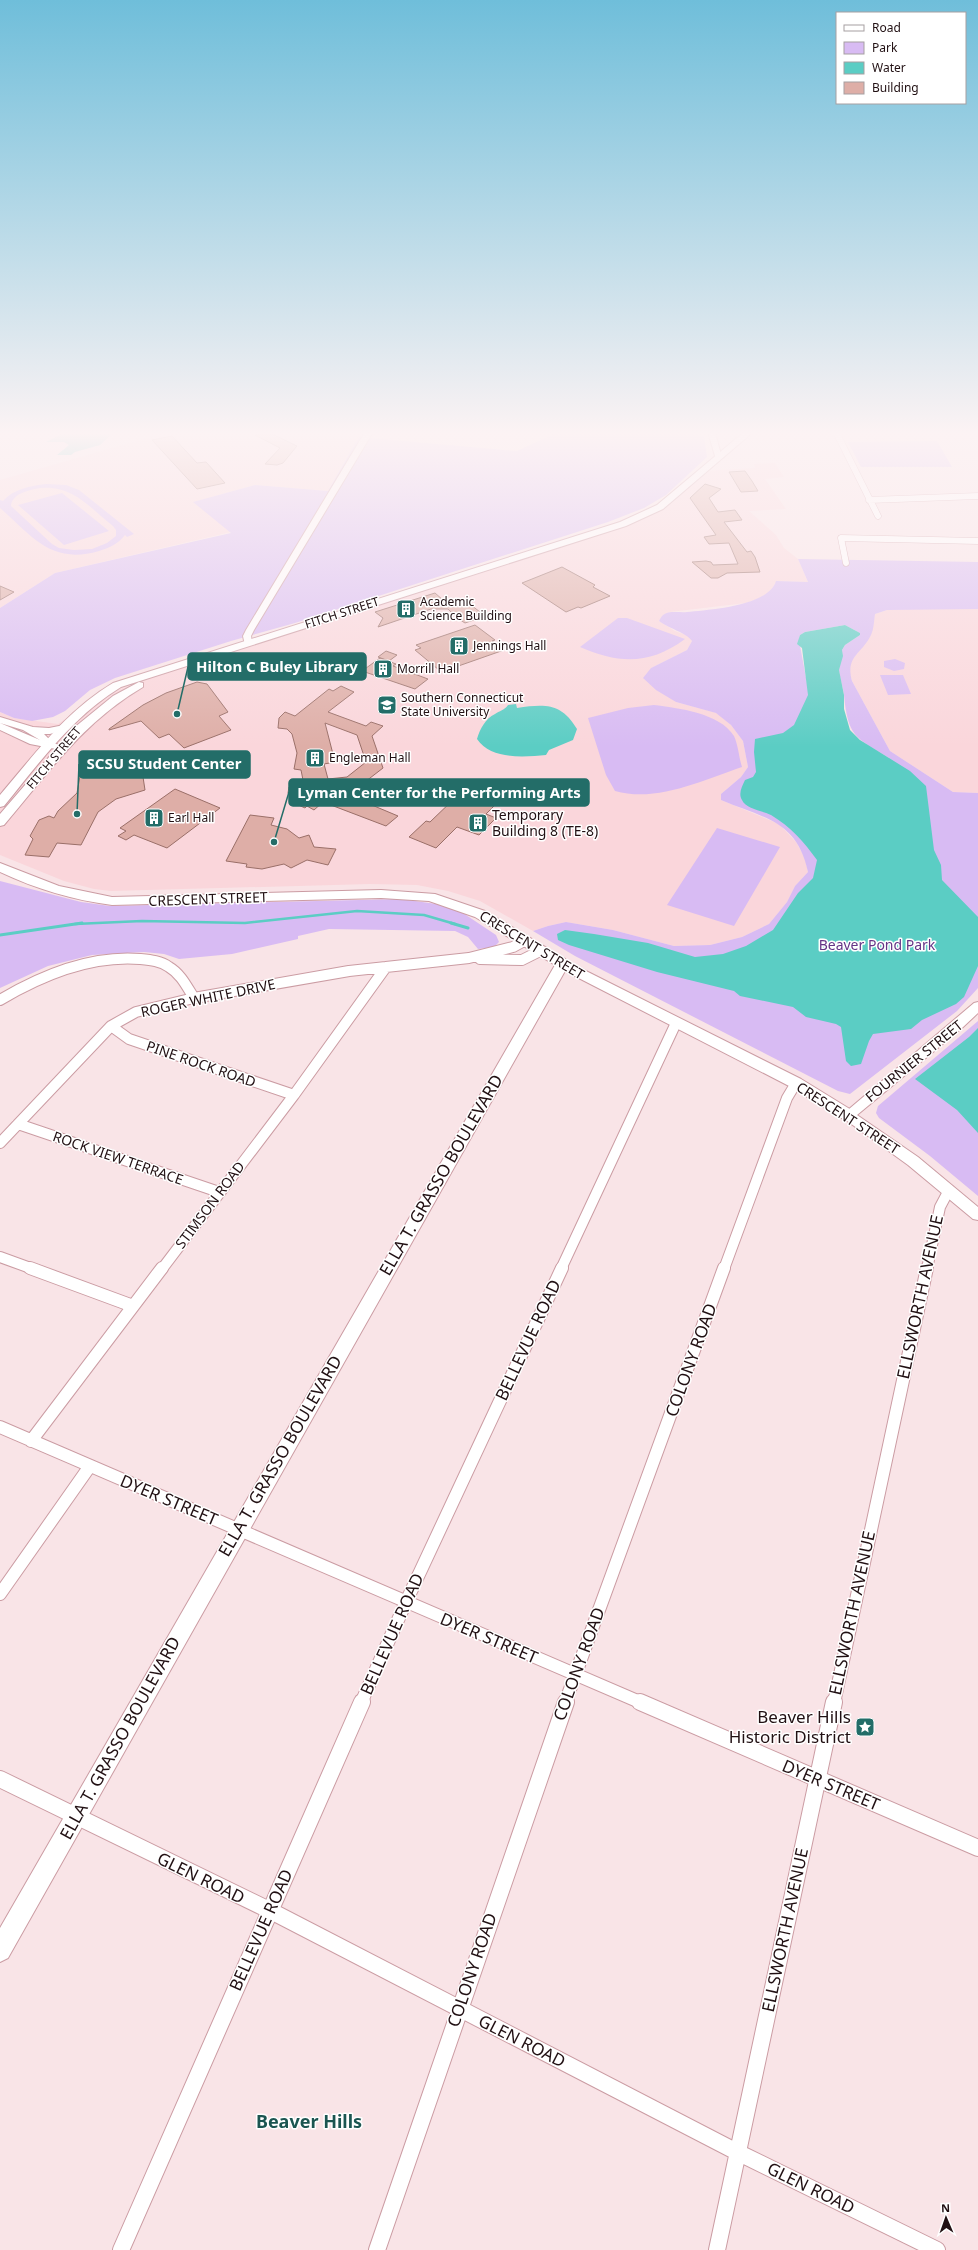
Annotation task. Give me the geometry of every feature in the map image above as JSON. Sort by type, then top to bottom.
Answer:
[{"type":"main road","name":"FITCH STREET","points":[[0,803],[66,726],[95,698],[111,688],[200,658],[582,537]]},
{"type":"main road","name":"FITCH STREET","points":[[0,822],[61,746],[85,721],[113,699],[160,674],[200,658]]},
{"type":"main road","name":"CRESCENT STREET","points":[[0,867],[24,879],[76,896],[112,901],[381,894],[416,895],[439,899],[468,908],[562,964],[676,1024],[796,1083],[848,1115]]},
{"type":"main road","name":"CRESCENT STREET","points":[[0,876],[24,879]]},
{"type":"main road","name":"ELLA T. GRASSO BOULEVARD","points":[[0,1950],[238,1530],[562,964]]},
{"type":"street","points":[[248,643],[247,636],[250,630],[306,537]]},
{"type":"street","points":[[846,563],[841,538],[978,541]]},
{"type":"street","points":[[0,720],[28,729],[42,731],[66,726]]},
{"type":"street","points":[[0,726],[33,742],[61,746]]},
{"type":"street","points":[[28,729],[43,738],[49,745]]},
{"type":"street","name":"ROGER WHITE DRIVE","points":[[0,1144],[111,1026],[136,1012],[194,998],[349,971],[468,958],[513,947],[524,941]]},
{"type":"street","name":"ROGER WHITE DRIVE","points":[[468,958],[514,960],[530,957],[540,951]]},
{"type":"street","points":[[0,1000],[24,985],[48,974],[95,961],[120,959],[164,963],[177,973],[194,998]]},
{"type":"street","name":"STIMSON ROAD","points":[[32,1441],[219,1192],[294,1095],[386,967]]},
{"type":"street","name":"FOURNIER STREET","points":[[848,1115],[958,1025],[978,1006]]},
{"type":"street","name":"BELLEVUE ROAD","points":[[122,2250],[269,1910],[406,1602],[676,1024]]},
{"type":"street","name":"PINE ROCK ROAD","points":[[111,1026],[129,1039],[294,1095]]},
{"type":"street","name":"COLONY ROAD","points":[[377,2250],[459,2008],[575,1675],[785,1105],[796,1083]]},
{"type":"street","name":"CRESCENT STREET","points":[[848,1115],[884,1139],[949,1190],[978,1215]]},
{"type":"street","name":"ROCK VIEW TERRACE","points":[[18,1124],[219,1192]]},
{"type":"street","name":"ELLSWORTH AVENUE","points":[[717,2250],[940,1207],[949,1190]]},
{"type":"street","points":[[0,1257],[133,1306]]},
{"type":"street","name":"DYER STREET","points":[[0,1427],[978,1848]]},
{"type":"street","points":[[0,1594],[90,1466]]},
{"type":"street","name":"GLEN ROAD","points":[[0,1779],[269,1910],[737,2152],[937,2250]]},
{"type":"shaded area","points":[[0,537],[210,537],[55,573],[0,608]]},
{"type":"shaded area","name":"Southern Connecticut State University","points":[[583,537],[777,537],[784,548],[798,559],[808,582],[777,581],[767,596],[746,603],[670,612],[663,615],[659,621],[675,631],[689,636],[692,641],[687,650],[651,668],[676,702],[717,713],[731,725],[743,741],[748,767],[741,777],[721,794],[721,800],[779,824],[796,842],[805,858],[808,872],[795,886],[787,902],[769,924],[742,937],[710,945],[674,946],[613,930],[566,922],[533,931],[480,901],[448,891],[417,885],[370,884],[111,891],[94,889],[64,881],[0,855],[0,712],[14,718],[58,724],[105,691]]},
{"type":"shaded area","points":[[924,608],[978,609],[978,793],[953,792],[890,751],[852,681],[849,671],[850,663],[871,634],[875,614],[887,610]]},
{"type":"green space","points":[[32,537],[44,537],[59,548],[74,550],[92,549],[107,543],[115,537],[123,537],[116,543],[99,551],[82,554],[68,554],[55,551]]},
{"type":"green space","points":[[55,537],[90,537],[64,545]]},
{"type":"green space","points":[[213,537],[562,537],[295,623],[231,641],[115,678],[90,690],[65,711],[53,717],[32,721],[14,718],[0,712],[0,608],[55,573]]},
{"type":"green space","name":"Beaver Pond Park","points":[[798,559],[978,562],[978,609],[887,610],[875,614],[871,635],[853,660],[850,673],[852,681],[890,751],[953,792],[978,793],[978,988],[957,1011],[850,1094],[838,1091],[575,956],[533,931],[566,922],[613,930],[674,946],[710,945],[742,937],[769,924],[787,902],[795,886],[808,872],[803,855],[796,841],[787,831],[776,823],[721,800],[721,794],[741,777],[748,767],[743,741],[731,725],[716,713],[676,702],[656,690],[643,678],[651,668],[687,650],[692,641],[686,635],[659,621],[665,613],[709,610],[751,601],[762,596],[771,589],[776,581],[808,582]],"holes":[[[845,625],[860,633],[860,635],[845,645],[842,650],[839,668],[848,720],[851,728],[861,740],[889,758],[827,791],[799,640],[800,635],[805,632]]]},
{"type":"green space","points":[[618,618],[627,618],[685,639],[672,648],[659,654],[634,659],[608,657],[580,647]]},
{"type":"green space","points":[[895,659],[905,663],[904,669],[894,671],[884,667],[884,661]]},
{"type":"green space","points":[[880,675],[903,675],[911,694],[888,695]]},
{"type":"green space","points":[[654,705],[698,713],[719,722],[728,728],[737,743],[742,767],[696,783],[663,792],[631,794],[615,791],[606,775],[588,718],[628,708]]},
{"type":"green space","points":[[717,828],[780,847],[734,926],[667,905]]},
{"type":"green space","points":[[0,881],[81,902],[110,906],[401,899],[436,904],[463,913],[496,935],[499,942],[494,947],[478,949],[468,937],[455,931],[329,929],[298,936],[298,939],[232,954],[179,959],[164,954],[144,952],[92,955],[48,966],[0,988]]},
{"type":"green space","points":[[978,1021],[978,1196],[930,1156],[879,1118],[876,1113],[878,1106]]},
{"type":"water","points":[[845,625],[860,633],[860,635],[845,645],[842,650],[843,656],[839,670],[844,695],[844,709],[850,730],[860,740],[910,771],[926,786],[934,850],[941,865],[942,880],[978,917],[978,966],[964,997],[956,1004],[922,1020],[911,1029],[873,1034],[861,1064],[851,1066],[846,1061],[841,1027],[836,1024],[806,1017],[793,1007],[740,996],[734,991],[657,972],[569,945],[558,940],[557,934],[565,930],[648,943],[695,957],[723,954],[746,946],[773,930],[798,893],[813,878],[817,860],[802,841],[785,825],[771,815],[747,806],[740,795],[741,790],[745,780],[753,777],[756,772],[754,752],[755,739],[783,733],[794,725],[808,695],[802,648],[797,644],[800,635],[805,632]]},
{"type":"water","points":[[516,704],[517,708],[545,706],[559,710],[571,720],[577,729],[573,740],[549,750],[546,755],[537,756],[508,756],[491,751],[483,746],[477,739],[481,728],[486,721],[508,705]]},
{"type":"water","points":[[978,1028],[978,1133],[957,1110],[915,1079],[969,1037]]},
{"type":"building","points":[[704,537],[736,537],[747,552],[751,551],[755,557],[760,572],[727,573],[718,578],[711,578],[692,562],[706,561],[711,562],[713,565],[738,564],[729,543],[709,544]]},
{"type":"building","points":[[562,567],[595,585],[593,587],[610,596],[581,608],[578,607],[566,612],[522,583]]},
{"type":"building","points":[[0,586],[14,592],[0,600]]},
{"type":"building","name":"Academic Science Building","points":[[435,593],[443,600],[457,604],[466,601],[485,616],[465,623],[457,618],[448,609],[431,609],[378,627],[383,618],[375,612]]},
{"type":"building","name":"Jennings Hall","points":[[475,625],[495,640],[492,641],[504,650],[447,670],[443,667],[439,670],[415,650],[421,648],[416,645]]},
{"type":"building","points":[[386,651],[397,655],[389,661],[378,657]]},
{"type":"building","name":"Morrill Hall","points":[[380,658],[396,664],[393,666],[428,679],[415,689],[362,671]]},
{"type":"building","points":[[197,682],[207,684],[228,712],[219,716],[231,730],[184,748],[169,734],[159,738],[141,721],[109,730],[143,705],[166,693]]},
{"type":"building","name":"Engleman Hall","points":[[341,686],[354,692],[328,712],[366,726],[371,722],[383,726],[372,736],[383,768],[348,795],[398,816],[386,826],[323,802],[314,810],[307,806],[305,808],[294,803],[288,793],[289,787],[304,785],[301,770],[294,769],[297,753],[292,734],[287,729],[278,728],[279,718],[285,712],[295,716],[329,689],[333,691]],"holes":[[[325,723],[357,735],[366,762],[347,777],[328,779],[324,764],[335,762]]]},
{"type":"building","points":[[140,771],[143,777],[145,790],[116,799],[98,812],[81,845],[57,843],[49,857],[25,855],[33,839],[30,836],[39,820],[49,816],[54,818],[58,811],[77,793],[80,776]]},
{"type":"building","points":[[453,783],[501,799],[486,814],[496,818],[479,835],[457,827],[436,848],[409,837],[426,821],[430,822],[455,798],[442,793]]},
{"type":"building","name":"Earl Hall","points":[[175,789],[220,808],[167,848],[134,835],[126,840],[118,836],[126,831],[120,828]]},
{"type":"building","points":[[250,815],[274,818],[271,825],[287,829],[299,838],[309,835],[314,847],[336,849],[328,865],[307,860],[291,868],[284,864],[262,869],[246,867],[247,864],[226,861]]},
{"type":"waterway","points":[[75,924],[142,921],[245,923],[357,911],[424,915],[455,924]]},
{"type":"waterway","points":[[75,924],[82,923]]},
{"type":"waterway","points":[[451,923],[468,928]]},
{"type":"waterway","points":[[0,935],[75,924]]},
{"type":"place","name":"Academic Science Building","points":[[406,609]]},
{"type":"place","name":"Jennings Hall","points":[[459,646]]},
{"type":"place","name":"Morrill Hall","points":[[383,669]]},
{"type":"place","name":"Southern Connecticut State University","points":[[387,705]]},
{"type":"place","name":"Hilton C Buley Library","points":[[177,714]]},
{"type":"place","name":"Engleman Hall","points":[[315,758]]},
{"type":"place","name":"SCSU Student Center","points":[[77,814]]},
{"type":"place","name":"Earl Hall","points":[[154,818]]},
{"type":"place","name":"Temporary Building 8 (TE-8)","points":[[478,823]]},
{"type":"place","name":"Lyman Center for the Performing Arts","points":[[274,842]]},
{"type":"place","name":"Beaver Hills Historic District","points":[[865,1727]]},
{"type":"district","name":"Beaver Hills","points":[[309,2122]]}]
